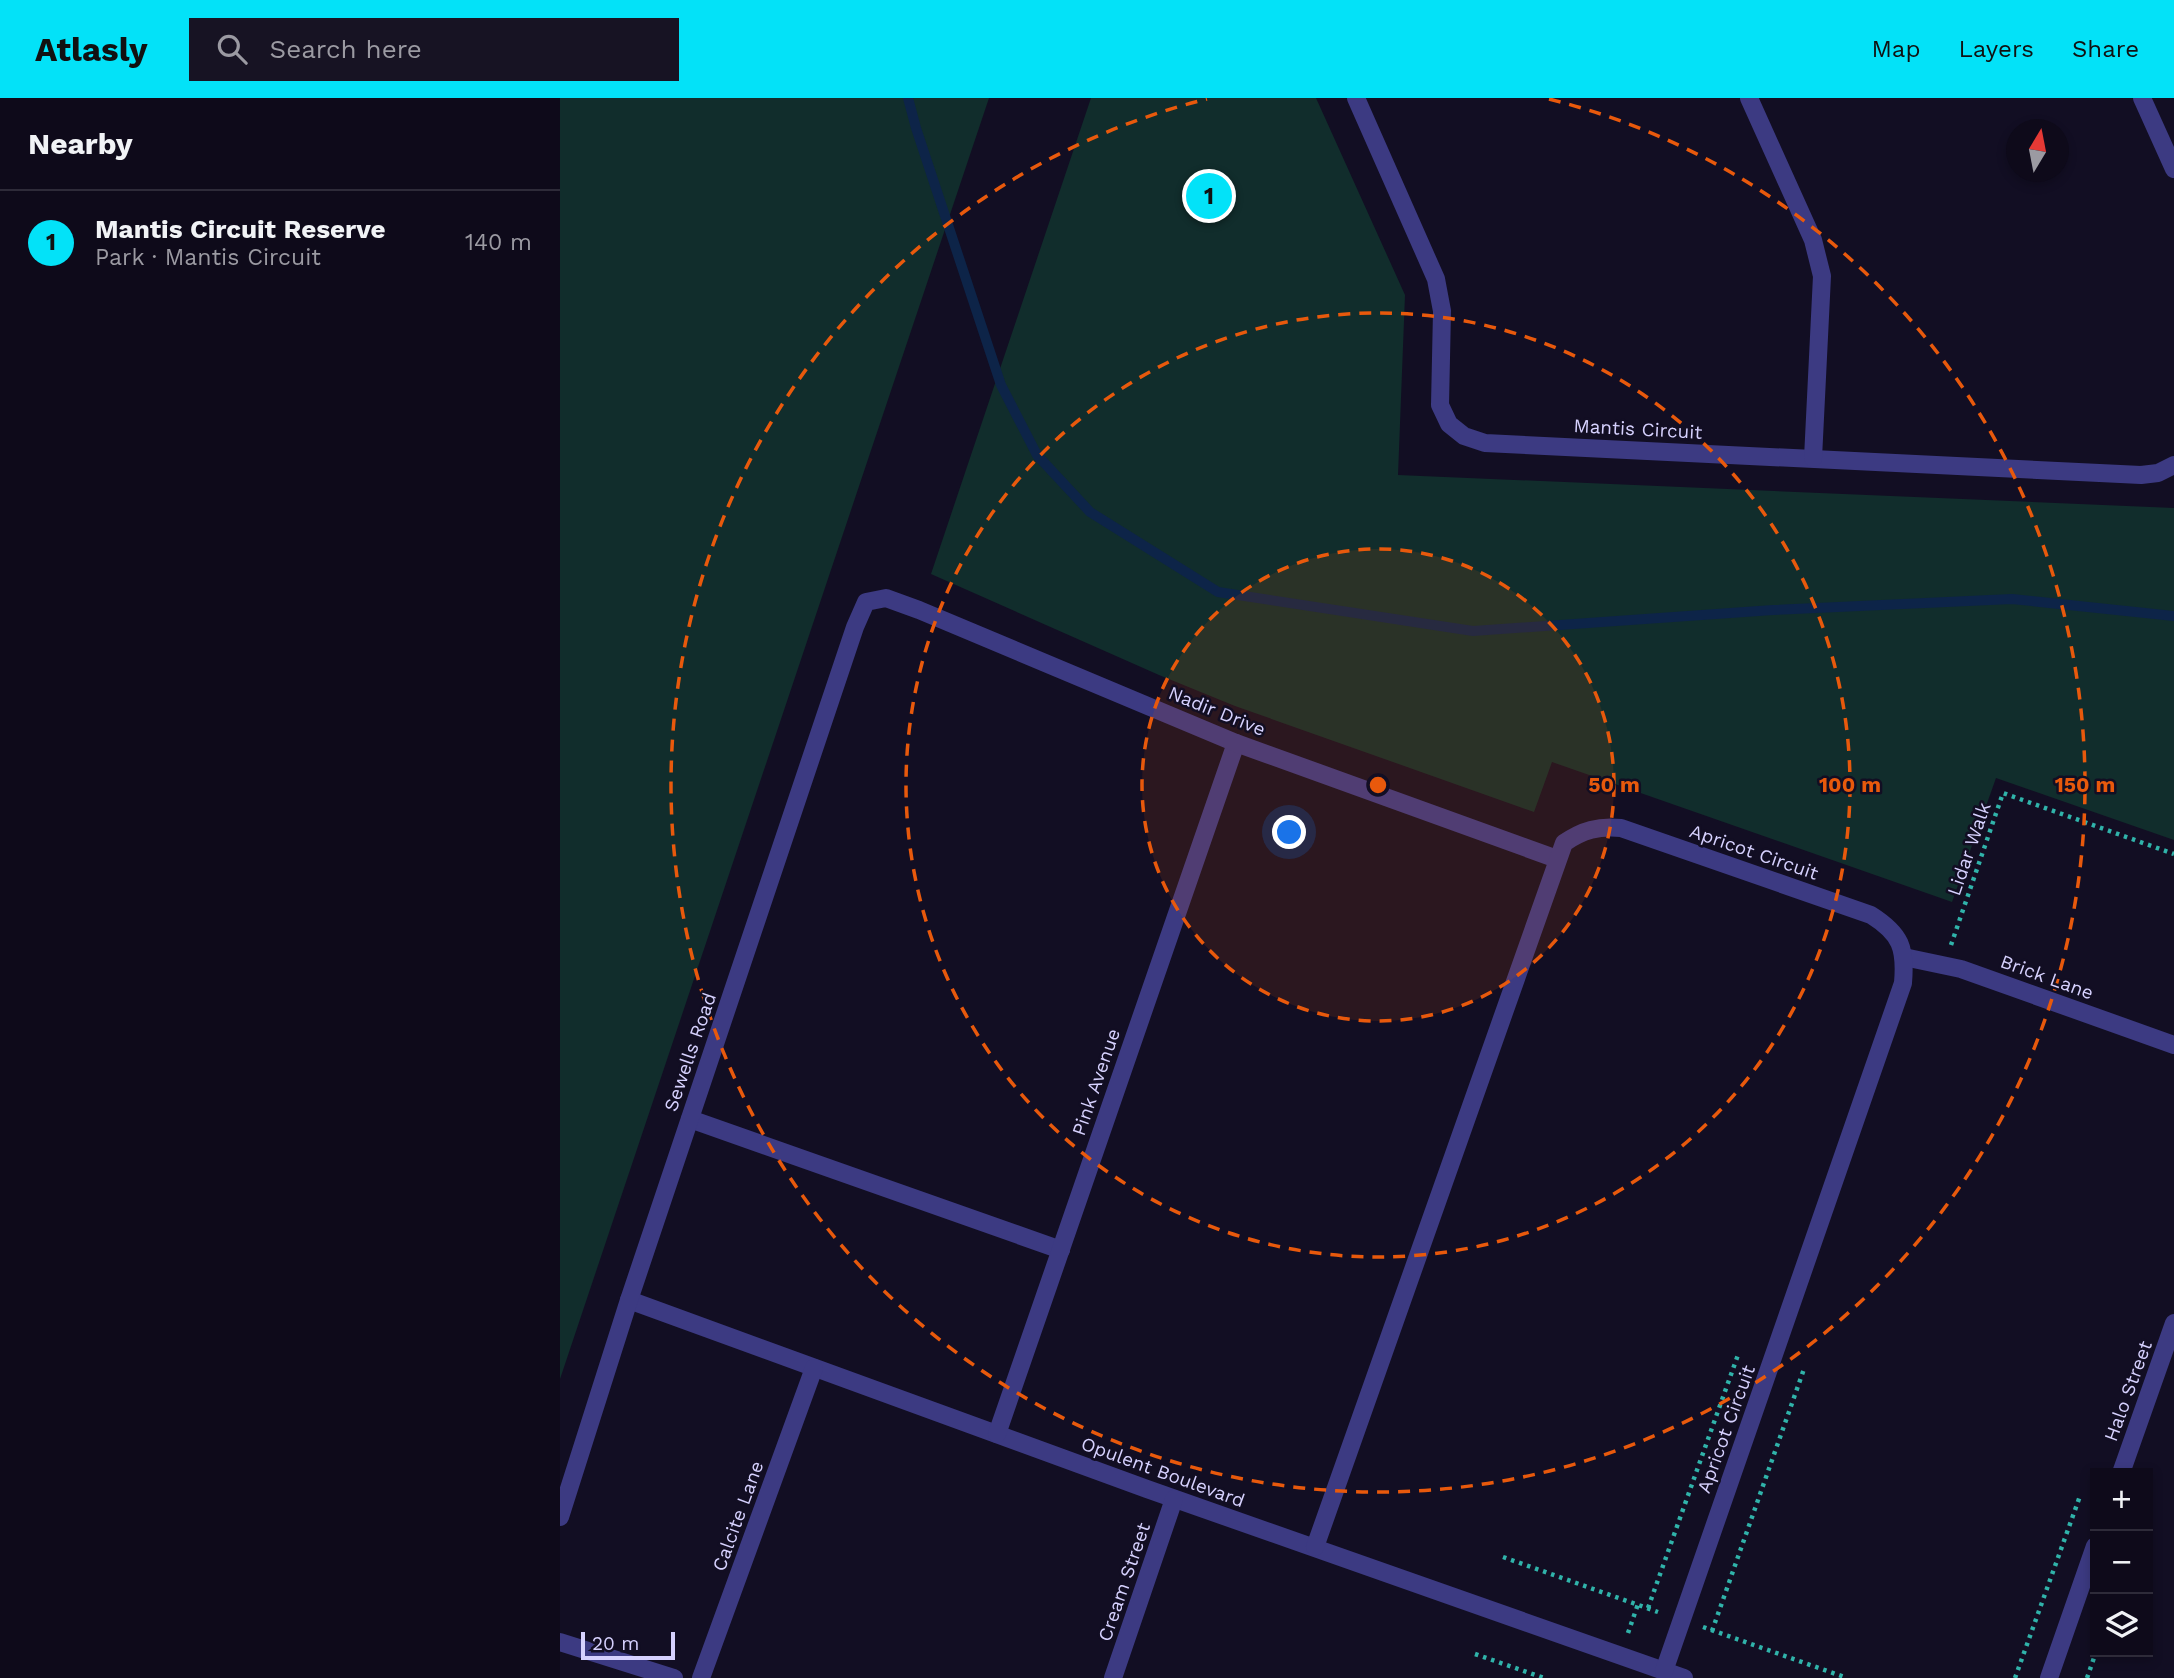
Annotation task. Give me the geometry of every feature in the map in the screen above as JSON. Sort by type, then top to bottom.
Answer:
[{"type":"street","name":"Mantis Circuit","points":[[1356,98],[1436,279],[1442,311],[1440,405],[1449,424],[1464,436],[1485,443],[2141,475],[2158,473],[2174,465]]},
{"type":"street","points":[[1749,98],[1813,240],[1822,276],[1813,458]]},
{"type":"street","points":[[2142,98],[2174,169]]},
{"type":"street","name":"Nadir Drive","points":[[866,602],[886,598],[919,610],[1236,743],[1557,859]]},
{"type":"street","name":"Sewells Road","points":[[560,1517],[629,1300],[855,627],[866,602]]},
{"type":"street","name":"Pink Avenue","points":[[997,1434],[1236,743]]},
{"type":"street","name":"Apricot Circuit","points":[[1315,1548],[1564,843],[1580,832],[1599,826],[1621,828],[1871,915],[1888,926],[1901,942],[1904,957],[1903,982],[1664,1671]]},
{"type":"street","name":"Brick Lane","points":[[1904,957],[1961,969],[2174,1045]]},
{"type":"street","points":[[690,1119],[1061,1250]]},
{"type":"street","name":"Opulent Boulevard","points":[[629,1300],[1174,1499],[1684,1678]]},
{"type":"street","name":"Halo Street","points":[[2123,1468],[2174,1323]]},
{"type":"street","name":"Calcite Lane","points":[[701,1678],[814,1368]]},
{"type":"street","name":"Cream Street","points":[[1113,1678],[1174,1499]]},
{"type":"street","points":[[2049,1678],[2090,1560]]},
{"type":"street","points":[[560,1642],[674,1678]]},
{"type":"path","name":"Lidar Walk","points":[[1944,965],[2003,793],[2174,854]]},
{"type":"path","points":[[1648,1608],[1739,1352]]},
{"type":"path","points":[[1712,1631],[1804,1369]]},
{"type":"path","points":[[2015,1678],[2080,1496]]},
{"type":"path","points":[[1475,1654],[1544,1678]]},
{"type":"path","points":[[2087,1678],[2094,1657]]},
{"type":"green space","points":[[560,98],[989,98],[560,1379]]},
{"type":"green space","points":[[1091,98],[1316,98],[1405,295],[1398,475],[2174,508],[2174,840],[1996,778],[1952,902],[1552,762],[1534,812],[1235,706],[931,574]]},
{"type":"waterway","points":[[908,98],[1001,385],[1037,455],[1090,512],[1218,592],[1473,631],[1773,610],[2012,599],[2174,616]]},
{"type":"place","name":"Mantis Circuit Reserve","points":[[1209,196]]}]
